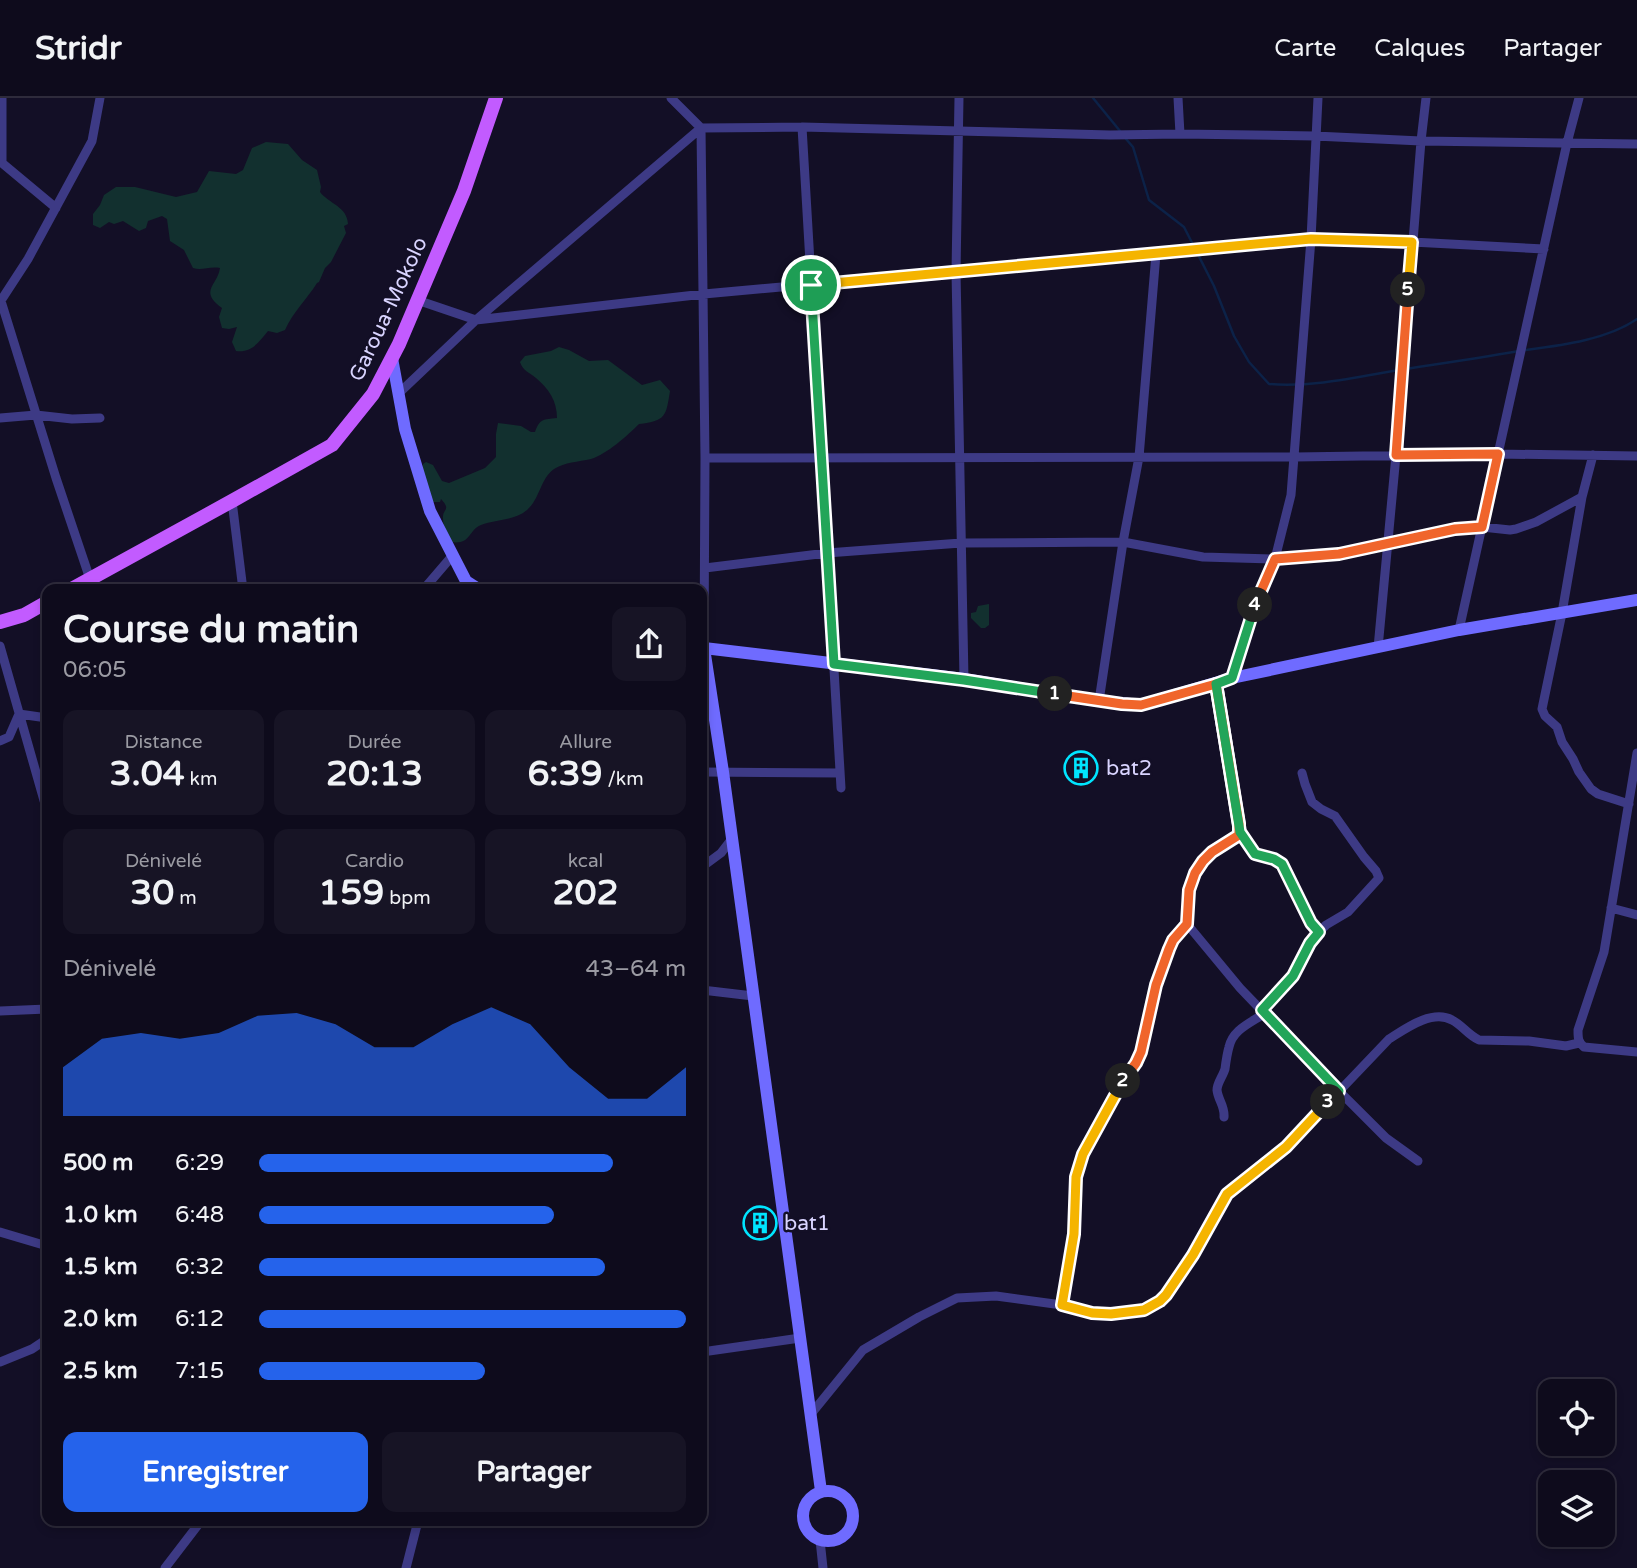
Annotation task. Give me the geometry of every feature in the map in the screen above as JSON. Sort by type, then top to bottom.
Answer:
[{"type":"main road","name":"Garoua-Mokolo","points":[[81,584],[331,445],[373,394],[392,358],[464,191],[496,98]]},
{"type":"main road","points":[[0,622],[24,615],[42,605]]},
{"type":"street","points":[[2,98],[2,163],[56,208]]},
{"type":"street","points":[[90,579],[1,302],[92,141],[100,98]]},
{"type":"street","points":[[671,98],[701,128],[705,584]]},
{"type":"street","points":[[959,98],[956,272],[964,680]]},
{"type":"street","points":[[1178,98],[1180,134]]},
{"type":"street","points":[[1232,678],[1252,613],[1275,559],[1290,503],[1311,239],[1318,98]]},
{"type":"street","points":[[1378,648],[1426,98]]},
{"type":"street","points":[[1459,630],[1579,98]]},
{"type":"street","points":[[802,127],[841,788]]},
{"type":"street","points":[[398,394],[476,320],[701,128],[802,127],[1637,144]]},
{"type":"street","points":[[417,300],[476,320],[704,294],[1311,239],[1544,249]]},
{"type":"street","points":[[1099,701],[1139,457],[1156,254]]},
{"type":"street","points":[[392,358],[405,429],[430,511],[466,581],[471,584]]},
{"type":"street","points":[[0,418],[36,415],[72,419],[100,418]]},
{"type":"street","points":[[705,458],[1498,454],[1637,456]]},
{"type":"street","points":[[1593,455],[1582,497],[1542,712],[1557,727],[1562,741],[1591,789],[1629,804]]},
{"type":"street","points":[[705,568],[827,553],[961,543],[1123,542],[1203,557],[1275,559],[1339,554],[1455,529],[1482,527],[1510,530],[1525,527],[1582,497]]},
{"type":"street","points":[[232,502],[242,584]]},
{"type":"street","points":[[428,584],[453,555]]},
{"type":"street","points":[[707,648],[1141,705],[1232,678],[1459,630],[1637,600]]},
{"type":"street","points":[[0,646],[42,794]]},
{"type":"street","points":[[707,673],[723,772],[821,1491]]},
{"type":"street","points":[[1216,684],[1240,832],[1255,854],[1282,864],[1311,923],[1319,932]]},
{"type":"street","points":[[19,714],[42,717]]},
{"type":"street","points":[[0,741],[9,737],[19,714]]},
{"type":"street","points":[[1637,753],[1604,952],[1577,1038],[1584,1047],[1637,1052]]},
{"type":"street","points":[[707,772],[840,773]]},
{"type":"street","points":[[1224,1117],[1225,1111],[1217,1091],[1233,1037],[1263,1012],[1293,976],[1310,943],[1319,932],[1348,912],[1378,878],[1376,871],[1335,816],[1312,802],[1302,773]]},
{"type":"street","points":[[1062,1305],[1074,1234],[1076,1177],[1083,1154],[1136,1063],[1156,985],[1169,949],[1187,924],[1189,890],[1195,873],[1212,852],[1238,837],[1240,832]]},
{"type":"street","points":[[707,863],[721,853],[731,840]]},
{"type":"street","points":[[1611,908],[1637,915]]},
{"type":"street","points":[[1187,924],[1221,966],[1339,1091],[1386,1138],[1418,1161]]},
{"type":"street","points":[[707,991],[753,996]]},
{"type":"street","points":[[0,1011],[42,1009]]},
{"type":"street","points":[[811,1414],[863,1350],[957,1298],[996,1296],[1111,1314],[1144,1310],[1160,1301],[1193,1255],[1227,1194],[1286,1147],[1389,1039],[1402,1031],[1436,1017],[1452,1020],[1479,1040],[1528,1041],[1566,1046],[1579,1043]]},
{"type":"street","points":[[0,1232],[42,1245]]},
{"type":"street","points":[[707,1351],[800,1338]]},
{"type":"street","points":[[0,1362],[42,1342]]},
{"type":"street","points":[[821,1491],[845,1496],[851,1504],[852,1524],[839,1538],[820,1540],[811,1535],[805,1527],[803,1507],[808,1499],[821,1491]]},
{"type":"street","points":[[165,1568],[197,1526]]},
{"type":"street","points":[[406,1568],[417,1526]]},
{"type":"street","points":[[820,1540],[823,1568]]},
{"type":"green space","points":[[266,142],[288,144],[302,160],[317,170],[320,192],[341,209],[348,224],[344,226],[346,233],[331,262],[285,330],[277,333],[268,331],[251,348],[236,351],[232,342],[237,327],[222,328],[219,317],[222,308],[211,297],[210,292],[220,268],[193,268],[184,250],[170,241],[167,219],[162,216],[148,221],[146,228],[139,231],[123,221],[114,224],[109,222],[100,228],[93,225],[93,214],[104,195],[116,187],[135,187],[176,197],[197,192],[209,171],[236,174],[243,170],[252,148]]},
{"type":"green space","points":[[559,347],[589,361],[608,360],[642,385],[660,380],[670,391],[666,412],[660,419],[639,424],[597,457],[554,469],[549,473],[535,500],[522,514],[481,525],[466,540],[450,542],[443,522],[446,506],[441,499],[440,502],[432,502],[422,474],[423,464],[426,462],[433,465],[442,481],[449,483],[485,468],[496,457],[498,423],[521,426],[535,432],[543,421],[557,418],[556,406],[548,391],[520,362],[525,356]]},
{"type":"green space","points":[[989,604],[989,625],[981,628],[971,618],[971,613],[976,612],[978,606]]},
{"type":"waterway","points":[[1093,98],[1120,131]]},
{"type":"waterway","points":[[1126,139],[1133,147],[1149,200],[1184,227],[1214,286],[1234,336],[1249,362],[1269,384],[1325,382],[1564,344],[1610,333],[1637,319]]},
{"type":"place","name":"bat2","points":[[1081,768]]},
{"type":"place","name":"bat1","points":[[760,1223]]},
{"type":"route","points":[[811,285],[834,664],[1133,705],[1146,704],[1216,684],[1239,835],[1212,852],[1195,873],[1189,890],[1187,924],[1173,940],[1156,985],[1141,1052],[1083,1154],[1076,1177],[1074,1234],[1062,1305],[1092,1313],[1144,1310],[1166,1295],[1209,1229],[1227,1194],[1286,1147],[1339,1091],[1262,1010],[1293,976],[1310,943],[1319,932],[1311,923],[1282,864],[1255,854],[1240,832],[1216,684],[1232,678],[1252,613],[1275,559],[1339,554],[1455,529],[1482,527],[1498,454],[1396,455],[1412,242],[1311,239],[811,285]]}]
